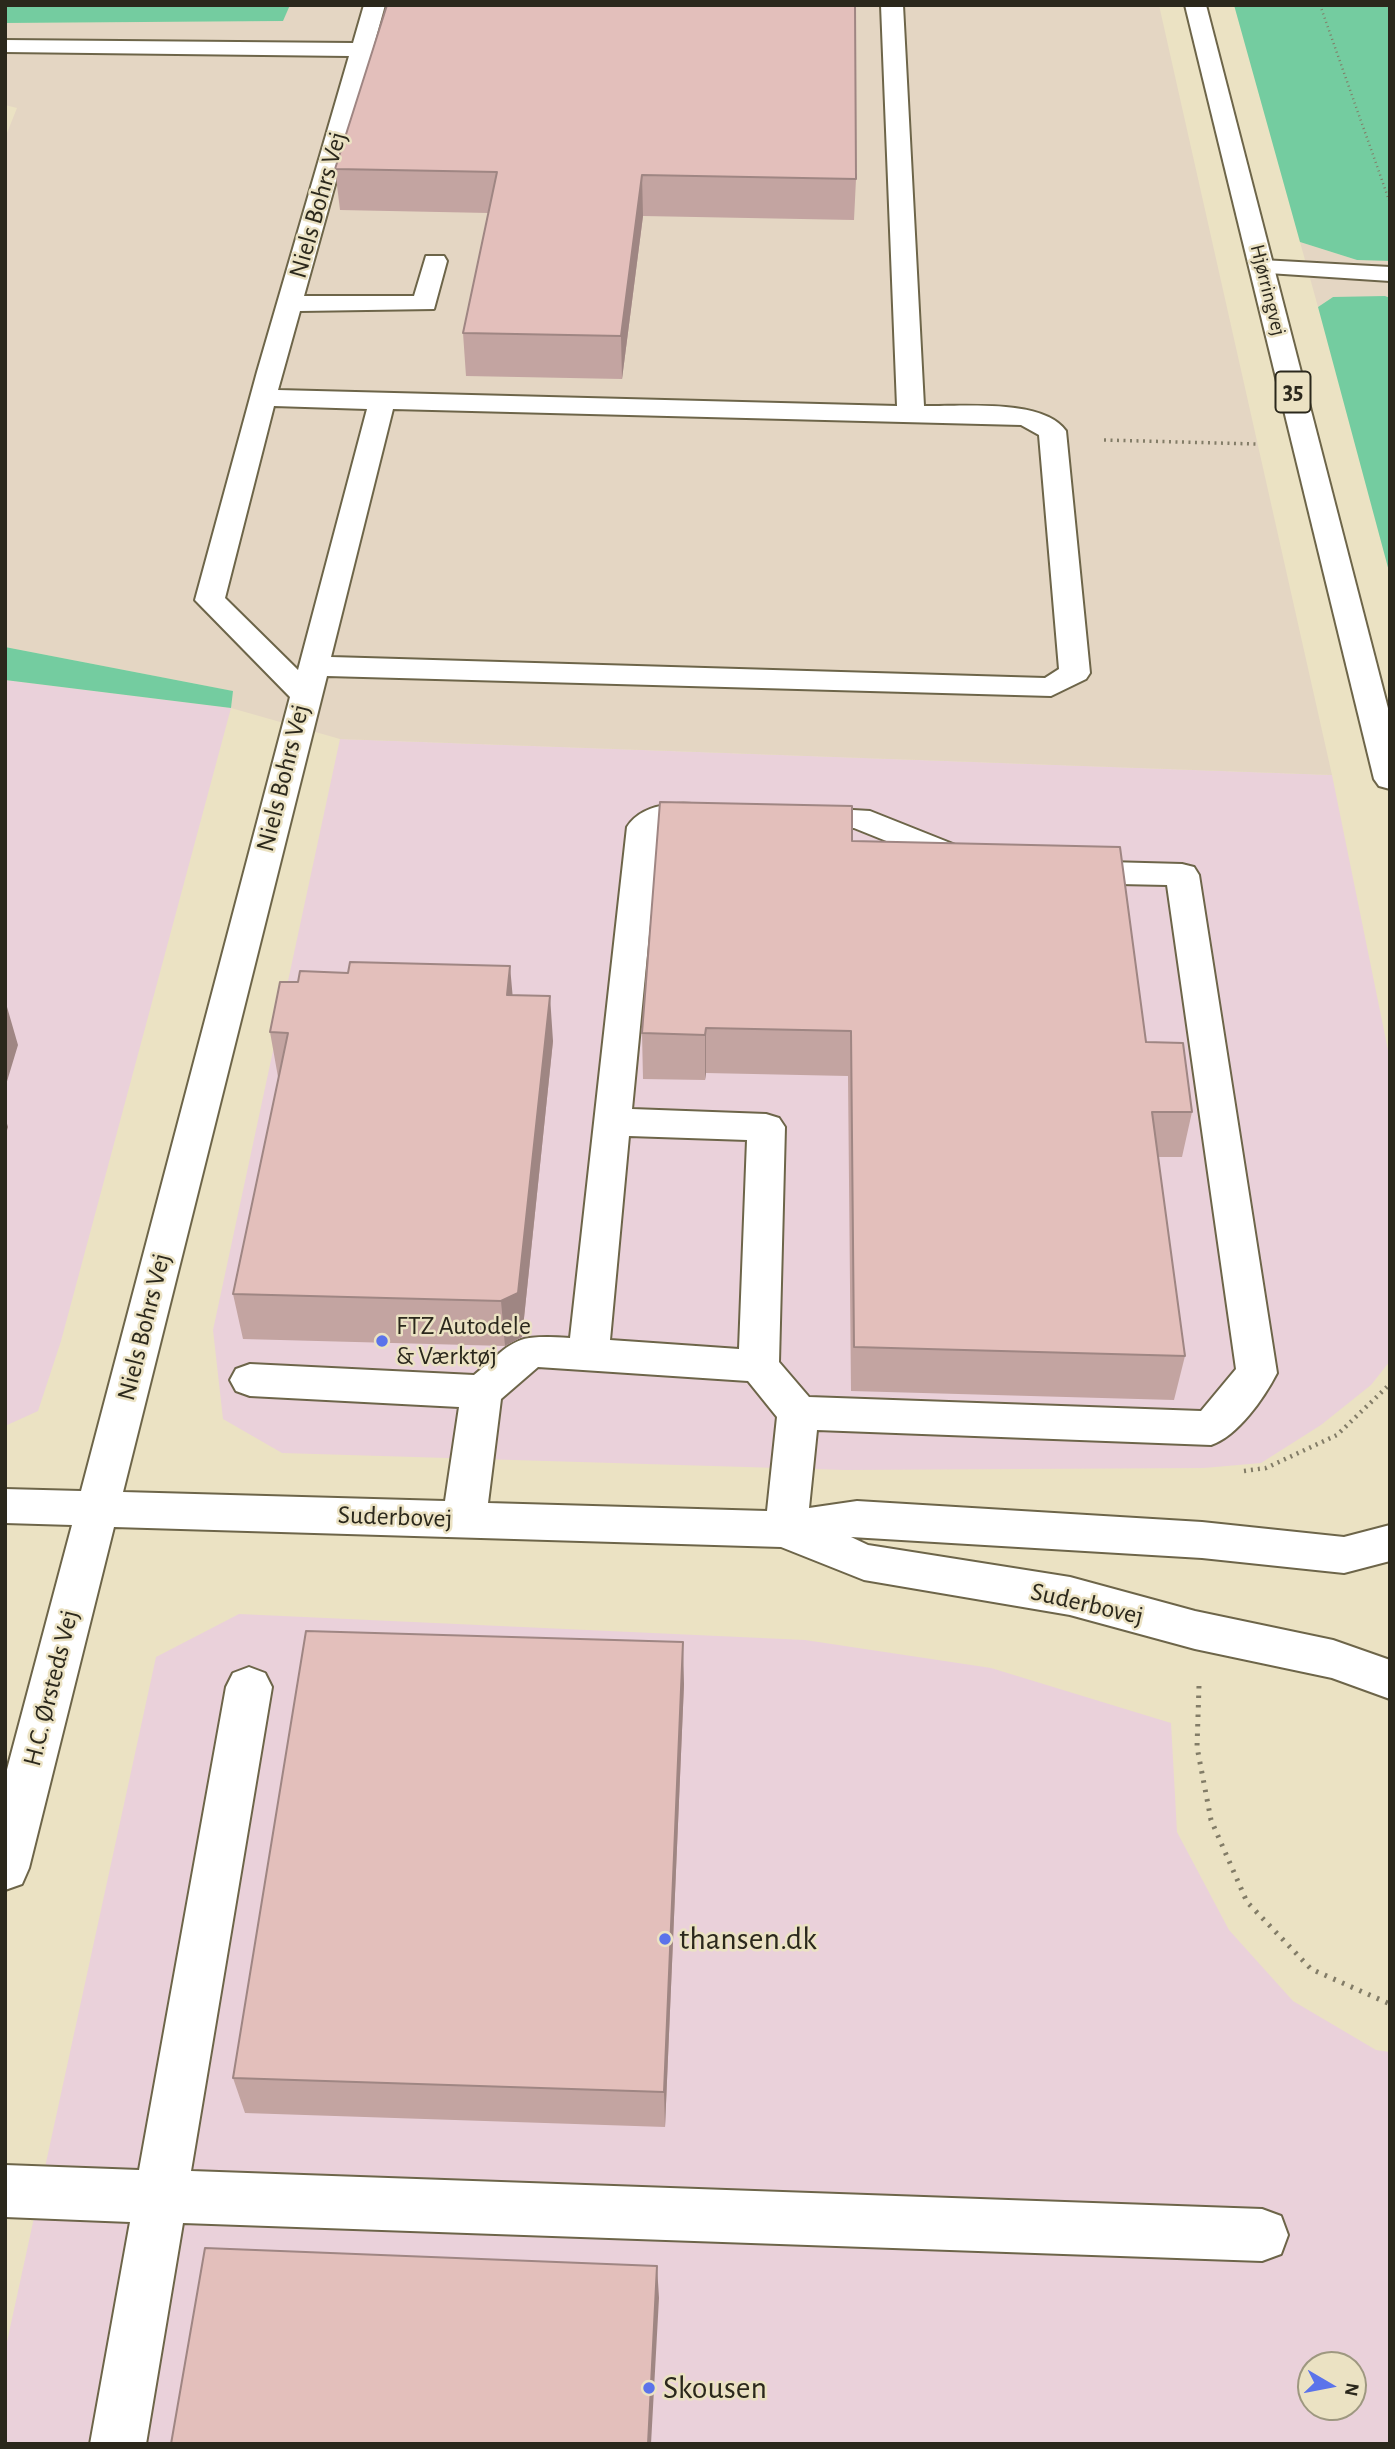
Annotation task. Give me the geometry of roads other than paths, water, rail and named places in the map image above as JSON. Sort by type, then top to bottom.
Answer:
[{"type":"street","name":"Niels Bohrs Vej","points":[[98,1508],[309,680],[210,600],[263,398],[375,5]]},
{"type":"street","points":[[892,5],[911,414]]},
{"type":"street","name":"Hjørringvej","points":[[1195,5],[1390,779]]},
{"type":"street","points":[[5,46],[363,50]]},
{"type":"street","points":[[290,303],[425,304],[435,261]]},
{"type":"street","points":[[1262,267],[1390,274]]},
{"type":"street","points":[[263,398],[1026,417],[1052,431],[1076,673],[1051,687],[309,680],[382,401]]},
{"type":"street","points":[[588,1355],[643,827],[663,815],[858,818],[984,869],[997,870]]},
{"type":"street","points":[[798,1413],[1211,1428],[1256,1373],[1182,876],[1037,871]]},
{"type":"street","points":[[612,1122],[766,1127],[759,1366],[798,1413],[786,1529]]},
{"type":"street","points":[[464,1519],[482,1392],[530,1351],[759,1366]]},
{"type":"street","points":[[250,1380],[482,1392]]},
{"type":"street","name":"Suderbovej","points":[[5,1506],[786,1529],[857,1519],[1202,1540],[1344,1556],[1390,1543]]},
{"type":"street","name":"H.C. Ørsteds Vej","points":[[5,1868],[98,1508]]},
{"type":"street","name":"Suderbovej","points":[[786,1529],[864,1562],[1070,1596],[1195,1630],[1334,1659],[1390,1680]]},
{"type":"street","points":[[118,2444],[249,1687]]},
{"type":"street","points":[[5,2191],[1262,2235]]},
{"type":"place","name":"FTZ Autodele & Værktøj","points":[[382,1341]]},
{"type":"place","name":"thansen.dk","points":[[665,1939]]},
{"type":"place","name":"Skousen","points":[[649,2388]]}]
